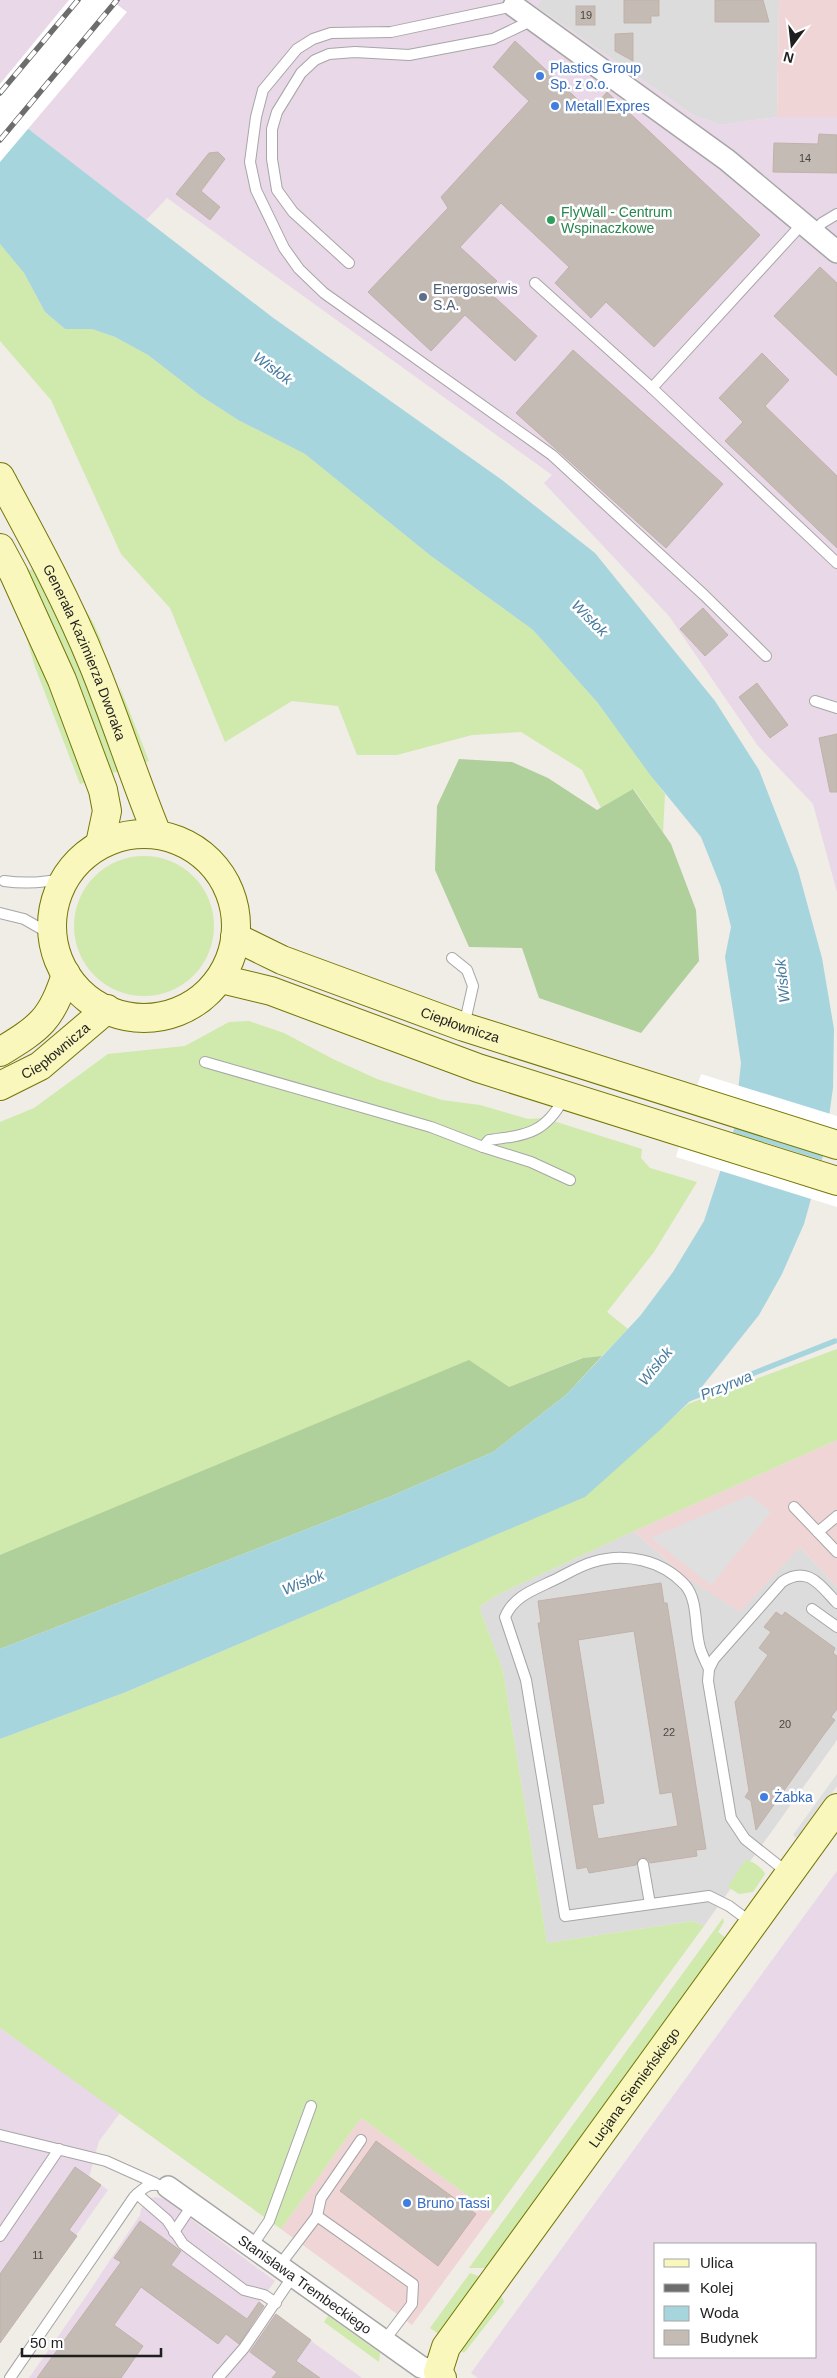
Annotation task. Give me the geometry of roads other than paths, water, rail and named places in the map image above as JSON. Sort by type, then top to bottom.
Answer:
[{"type":"main road","name":"Generała Kazimierza Dworaka","points":[[0,477],[43,557],[93,664],[135,780],[157,834]]},
{"type":"main road","points":[[0,548],[14,574],[62,680],[102,790],[107,811],[100,844]]},
{"type":"main road","points":[[157,834],[184,843],[208,859],[225,882],[234,909],[235,937],[228,966],[222,979],[204,997],[182,1010],[157,1016],[132,1016],[107,1009],[90,1001],[77,989],[66,974],[56,955],[52,935],[54,905],[65,878],[80,859],[100,844],[118,837],[157,834]]},
{"type":"main road","name":"Ciepłownicza","points":[[235,937],[282,960],[464,1027],[837,1145]]},
{"type":"main road","name":"Ciepłownicza","points":[[0,1052],[29,1034],[46,1019],[58,1000],[66,974]]},
{"type":"main road","points":[[222,979],[271,991],[478,1068],[837,1181]]},
{"type":"main road","name":"Ciepłownicza","points":[[0,1086],[40,1066],[107,1009]]},
{"type":"main road","name":"Lucjana Siemieńskiego","points":[[440,2375],[446,2347],[837,1808]]},
{"type":"street","points":[[514,6],[727,160],[837,252]]},
{"type":"street","name":"Stanisława Trembeckiego","points":[[161,2185],[193,2204],[421,2367],[440,2375]]},
{"type":"lane","points":[[514,6],[391,32],[331,33],[313,39],[298,49],[263,90],[256,116],[250,162],[256,190],[284,248],[299,269],[324,293],[552,455],[704,595],[766,656]]},
{"type":"lane","points":[[349,263],[293,212],[278,190],[272,159],[272,129],[277,112],[301,73],[315,60],[329,54],[355,52],[408,55],[493,39],[533,20]]},
{"type":"lane","points":[[652,388],[808,228],[822,223],[837,214]]},
{"type":"lane","points":[[535,283],[652,388],[837,563]]},
{"type":"lane","points":[[815,701],[837,708]]},
{"type":"lane","points":[[4,881],[20,884],[46,883],[65,878]]},
{"type":"lane","points":[[0,913],[24,919],[52,935]]},
{"type":"lane","points":[[452,958],[467,970],[473,986],[464,1027]]},
{"type":"lane","points":[[205,1062],[244,1075],[431,1127],[483,1147],[531,1162],[570,1180]]},
{"type":"lane","points":[[483,1147],[489,1140],[519,1136],[542,1127],[556,1114],[566,1095]]},
{"type":"lane","points":[[794,1507],[837,1552]]},
{"type":"lane","points":[[818,1532],[837,1516]]},
{"type":"lane","points":[[709,1669],[700,1648],[692,1596],[685,1585],[653,1563],[632,1558],[614,1558],[593,1562],[525,1594],[509,1606],[505,1617],[526,1680],[565,1916],[709,1896],[729,1906],[752,1924]]},
{"type":"lane","points":[[789,1874],[745,1839],[731,1818],[708,1681],[709,1669],[714,1660],[782,1582],[792,1576],[803,1575],[815,1580],[837,1603]]},
{"type":"lane","points":[[812,1609],[837,1627]]},
{"type":"lane","points":[[643,1864],[650,1904]]},
{"type":"lane","points":[[252,2246],[269,2221],[311,2106]]},
{"type":"lane","points":[[0,2135],[106,2161],[161,2185]]},
{"type":"lane","points":[[218,2378],[244,2348],[276,2303],[286,2271],[317,2216],[321,2198],[361,2140]]},
{"type":"lane","points":[[0,2236],[60,2150]]},
{"type":"lane","points":[[10,2378],[137,2194],[144,2187],[161,2185]]},
{"type":"lane","points":[[137,2194],[167,2220],[183,2244],[244,2290],[264,2295],[276,2303]]},
{"type":"lane","points":[[174,2232],[193,2204]]},
{"type":"lane","points":[[317,2216],[413,2284],[412,2304],[384,2340]]},
{"type":"water","name":"Wisłok","points":[[0,107],[272,317],[502,480],[595,553],[715,701],[759,770],[798,870],[822,958],[834,1029],[833,1088],[824,1152],[804,1224],[782,1274],[759,1315],[693,1398],[585,1497],[126,1692],[0,1739],[0,1649],[389,1497],[493,1452],[567,1394],[640,1316],[673,1272],[704,1221],[734,1129],[741,1063],[725,957],[731,927],[721,887],[701,837],[651,776],[597,702],[533,630],[431,556],[305,454],[238,420],[201,396],[148,355],[115,337],[92,329],[65,329],[45,312],[24,273],[0,244]]},
{"type":"waterway","name":"Przyrwa","points":[[686,1400],[835,1341]]},
{"type":"railway","points":[[0,93],[78,0]]},
{"type":"railway","points":[[0,140],[117,0]]},
{"type":"place","name":"Plastics Group Sp. z o.o.","points":[[540,76]]},
{"type":"place","name":"Metall Expres","points":[[555,106]]},
{"type":"place","name":"FlyWall - Centrum Wspinaczkowe","points":[[551,220]]},
{"type":"place","name":"Energoserwis S.A.","points":[[423,297]]},
{"type":"place","name":"Żabka","points":[[764,1797]]},
{"type":"place","name":"Bruno Tassi","points":[[407,2203]]}]
